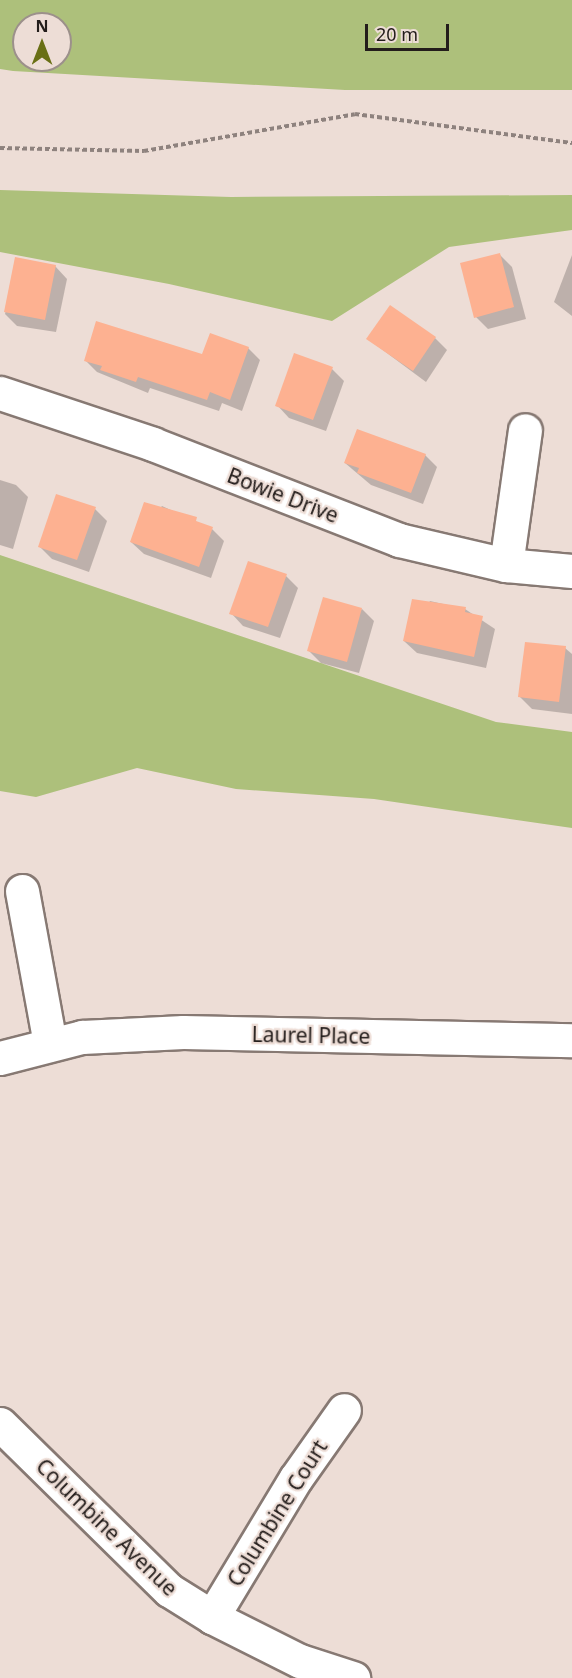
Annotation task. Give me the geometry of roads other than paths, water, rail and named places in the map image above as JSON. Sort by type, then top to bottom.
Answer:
[{"type":"street","name":"Bowie Drive","points":[[0,393],[134,436],[399,540],[507,565],[572,571]]},
{"type":"street","points":[[507,565],[525,430]]},
{"type":"street","points":[[22,891],[50,1044]]},
{"type":"street","name":"Laurel Place","points":[[0,1058],[82,1037],[183,1032],[572,1040]]},
{"type":"street","name":"Columbine Court","points":[[212,1617],[296,1478],[344,1410]]},
{"type":"street","name":"Columbine Avenue","points":[[0,1424],[169,1590],[212,1617],[300,1661],[352,1678]]}]
